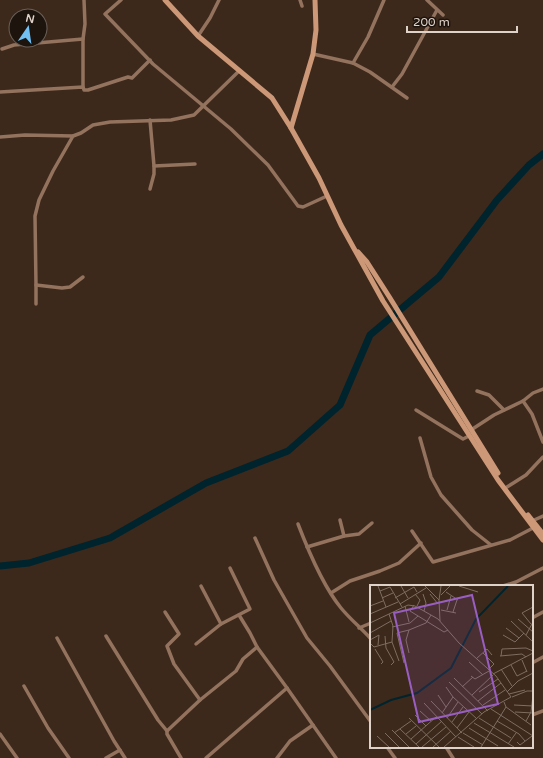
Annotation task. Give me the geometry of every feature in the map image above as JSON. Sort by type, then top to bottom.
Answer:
[{"type":"street","points":[[83,87],[83,39],[86,24],[84,0]]},
{"type":"street","points":[[121,0],[105,14],[153,64],[231,129],[268,165],[298,206],[303,207],[327,196]]},
{"type":"street","points":[[165,0],[198,36],[272,98],[291,128],[341,225],[383,301],[498,480],[543,540]]},
{"type":"street","points":[[198,36],[210,18],[219,0]]},
{"type":"street","points":[[300,0],[302,6]]},
{"type":"street","points":[[291,128],[313,54],[316,30],[316,0]]},
{"type":"street","points":[[353,63],[368,37],[384,0]]},
{"type":"street","points":[[427,0],[443,14]]},
{"type":"street","points":[[392,87],[407,64],[437,10]]},
{"type":"street","points":[[2,49],[14,45],[83,39]]},
{"type":"street","points":[[313,54],[353,63],[392,87],[406,98]]},
{"type":"street","points":[[0,92],[83,87],[84,90],[88,90],[128,77],[132,78],[150,60]]},
{"type":"street","points":[[0,138],[25,135],[73,136],[81,134],[93,126],[103,123],[130,120],[171,120],[187,117],[194,115],[204,107],[239,71]]},
{"type":"street","points":[[150,120],[154,166],[154,174],[150,189]]},
{"type":"street","points":[[36,304],[36,216],[39,200],[53,170],[73,136]]},
{"type":"street","points":[[154,166],[194,164]]},
{"type":"street","points":[[355,248],[367,262],[390,298],[506,487],[543,534]]},
{"type":"street","points":[[36,285],[62,288],[70,287],[84,277]]},
{"type":"street","points":[[471,430],[494,415],[523,401],[533,393],[543,389]]},
{"type":"street","points":[[477,391],[490,395],[504,410]]},
{"type":"street","points":[[523,401],[532,414],[543,442]]},
{"type":"street","points":[[416,410],[463,439],[469,436]]},
{"type":"street","points":[[420,438],[431,477],[441,494],[472,530],[492,545]]},
{"type":"street","points":[[506,487],[526,475],[543,457]]},
{"type":"street","points":[[532,521],[543,516]]},
{"type":"street","points":[[340,520],[344,536]]},
{"type":"street","points":[[307,547],[344,536],[359,534],[372,523]]},
{"type":"street","points":[[298,524],[307,547],[331,594],[340,607],[370,638]]},
{"type":"street","points":[[412,531],[433,562],[510,540],[533,528]]},
{"type":"street","points":[[254,538],[274,580],[307,638],[330,666],[370,721]]},
{"type":"street","points":[[331,594],[350,581],[399,563],[421,543]]},
{"type":"street","points":[[196,644],[221,624],[250,609],[230,568]]},
{"type":"street","points":[[506,585],[516,582],[543,568]]},
{"type":"street","points":[[201,586],[221,624]]},
{"type":"street","points":[[165,612],[179,634],[167,646],[174,664],[200,700]]},
{"type":"street","points":[[533,617],[543,612]]},
{"type":"street","points":[[238,615],[257,647],[336,758]]},
{"type":"street","points":[[359,628],[370,623]]},
{"type":"street","points":[[106,636],[166,731],[181,758]]},
{"type":"street","points":[[57,638],[125,758]]},
{"type":"street","points":[[166,731],[200,700],[236,671],[243,659],[257,647]]},
{"type":"street","points":[[533,662],[543,657]]},
{"type":"street","points":[[24,686],[48,728],[69,758]]},
{"type":"street","points":[[206,758],[287,688]]},
{"type":"street","points":[[533,714],[543,711]]},
{"type":"street","points":[[277,758],[290,741],[313,725]]},
{"type":"street","points":[[0,734],[17,758]]},
{"type":"street","points":[[388,748],[394,758]]},
{"type":"street","points":[[447,748],[453,758]]},
{"type":"street","points":[[106,758],[120,750]]},
{"type":"waterway","points":[[0,566],[29,563],[110,538],[206,483],[288,451],[340,405],[370,335],[439,277],[497,200],[529,165],[543,154]]}]
